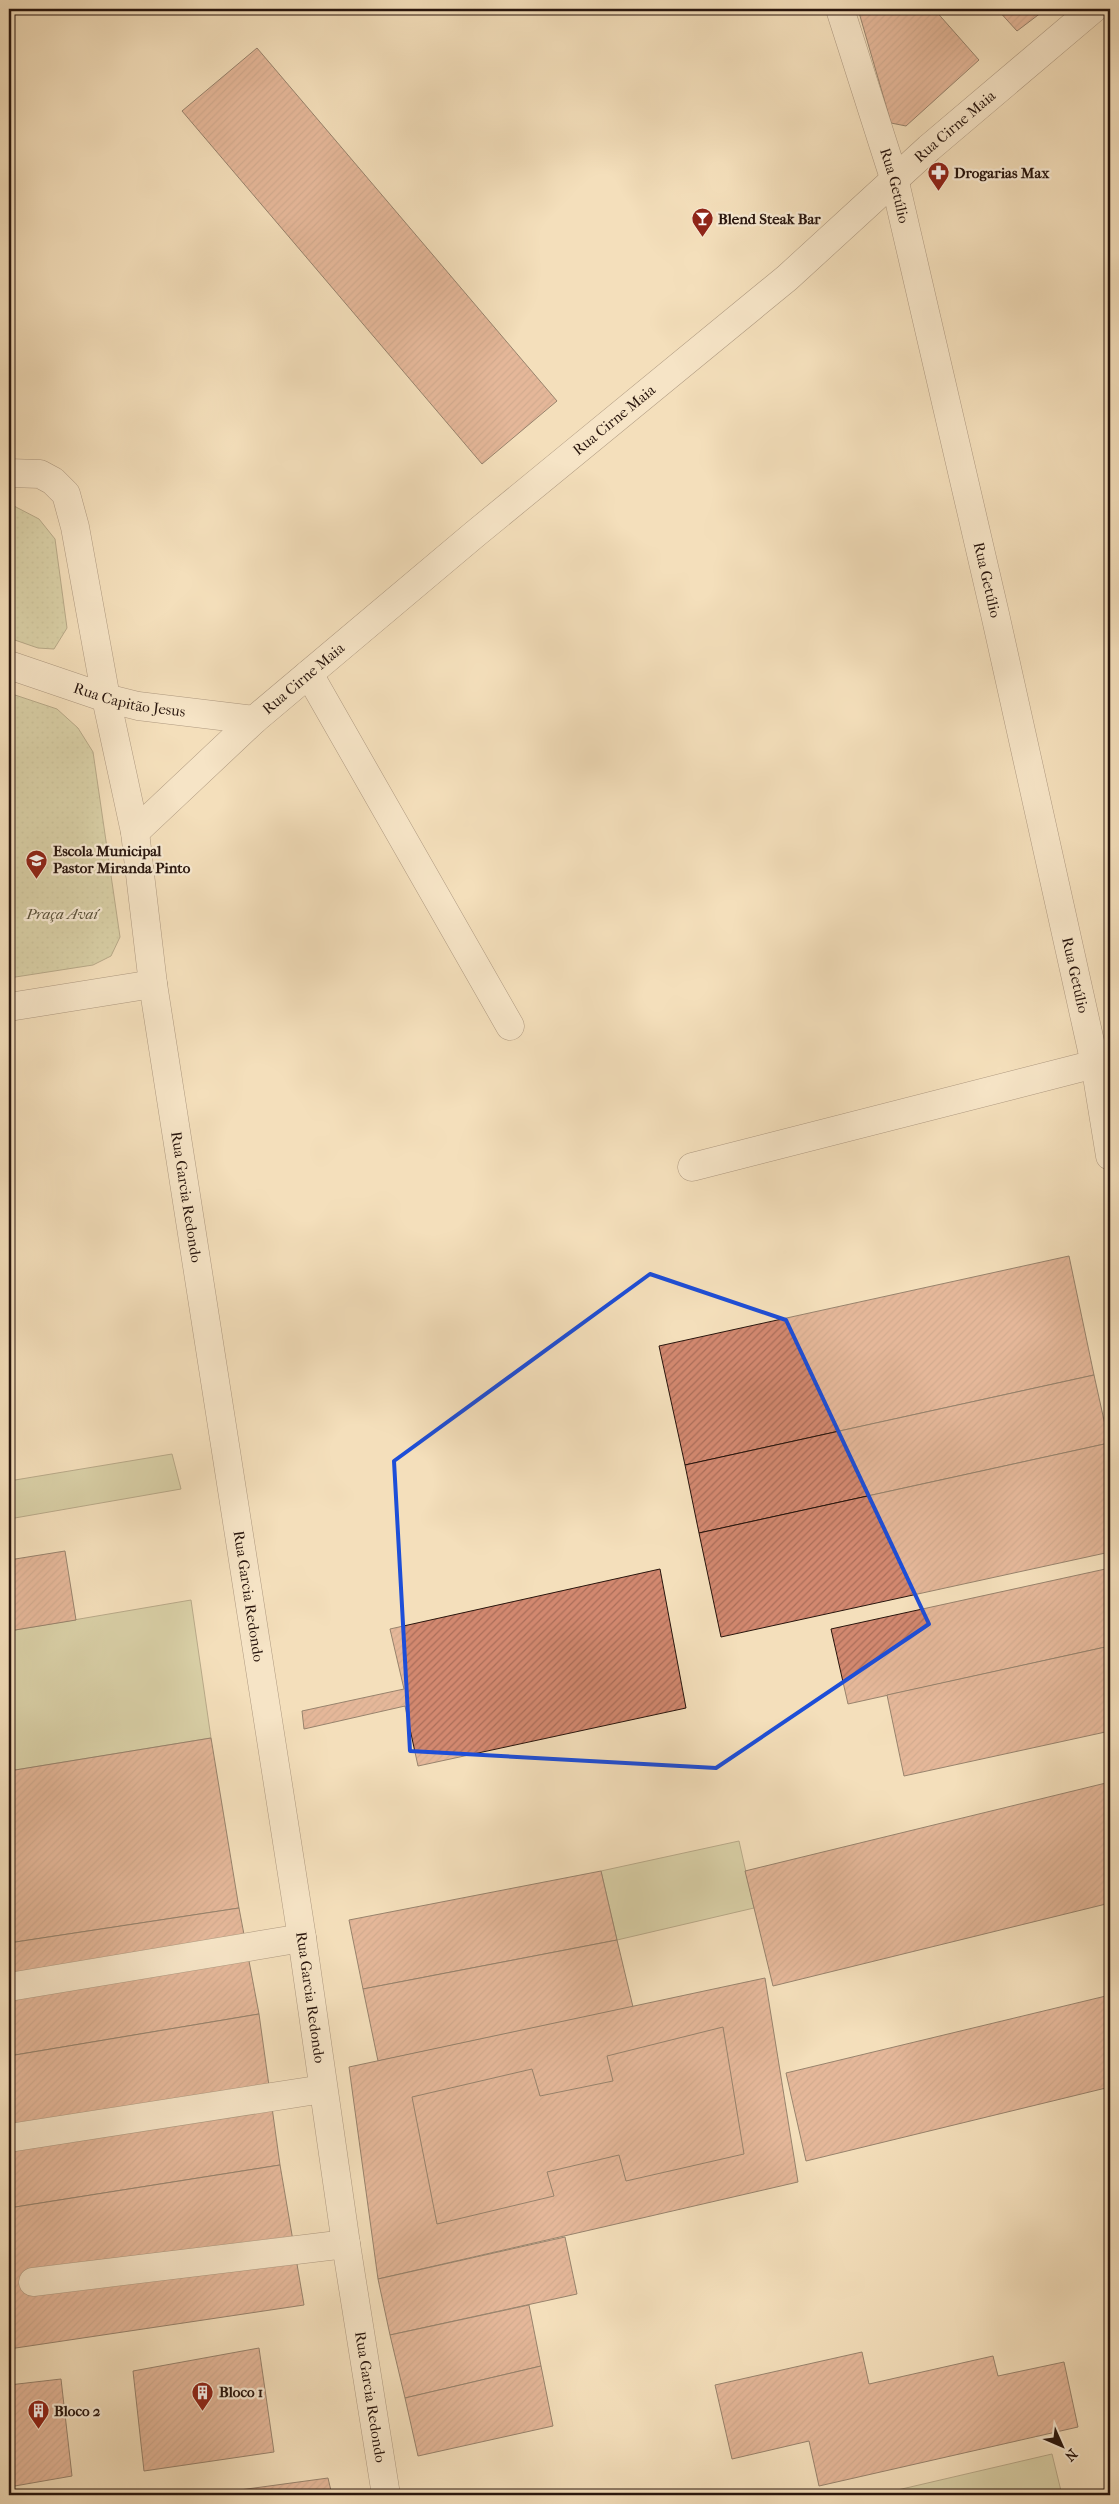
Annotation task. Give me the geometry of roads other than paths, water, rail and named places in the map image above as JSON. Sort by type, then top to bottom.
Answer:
[{"type":"street","name":"Rua Getúlio","points":[[840,9],[894,178],[991,595],[1095,1064],[1110,1156]]},
{"type":"street","name":"Rua Cirne Maia","points":[[135,832],[254,720],[475,534],[787,278],[894,178],[1093,9]]},
{"type":"street","points":[[9,472],[40,474],[53,481],[66,494],[75,526],[106,698]]},
{"type":"street","name":"Rua Capitão Jesus","points":[[9,665],[106,698],[138,706],[254,720]]},
{"type":"street","points":[[309,674],[510,1026]]},
{"type":"street","name":"Rua Garcia Redondo","points":[[106,698],[135,832],[154,984],[302,1938],[346,2244],[386,2495]]},
{"type":"street","points":[[9,1007],[154,984]]},
{"type":"street","points":[[692,1167],[1095,1064]]},
{"type":"street","points":[[9,1987],[302,1938]]},
{"type":"street","points":[[9,2138],[323,2089]]},
{"type":"street","points":[[33,2282],[346,2244]]},
{"type":"place","name":"Drogarias Max","points":[[938,192]]},
{"type":"place","name":"Blend Steak Bar","points":[[702,238]]},
{"type":"place","name":"Escola Municipal Pastor Miranda Pinto","points":[[37,879]]},
{"type":"place","name":"Bloco 1","points":[[203,2411]]},
{"type":"place","name":"Bloco 2","points":[[38,2430]]},
{"type":"park label","name":"Praça Avaí","points":[[62,914]]}]
